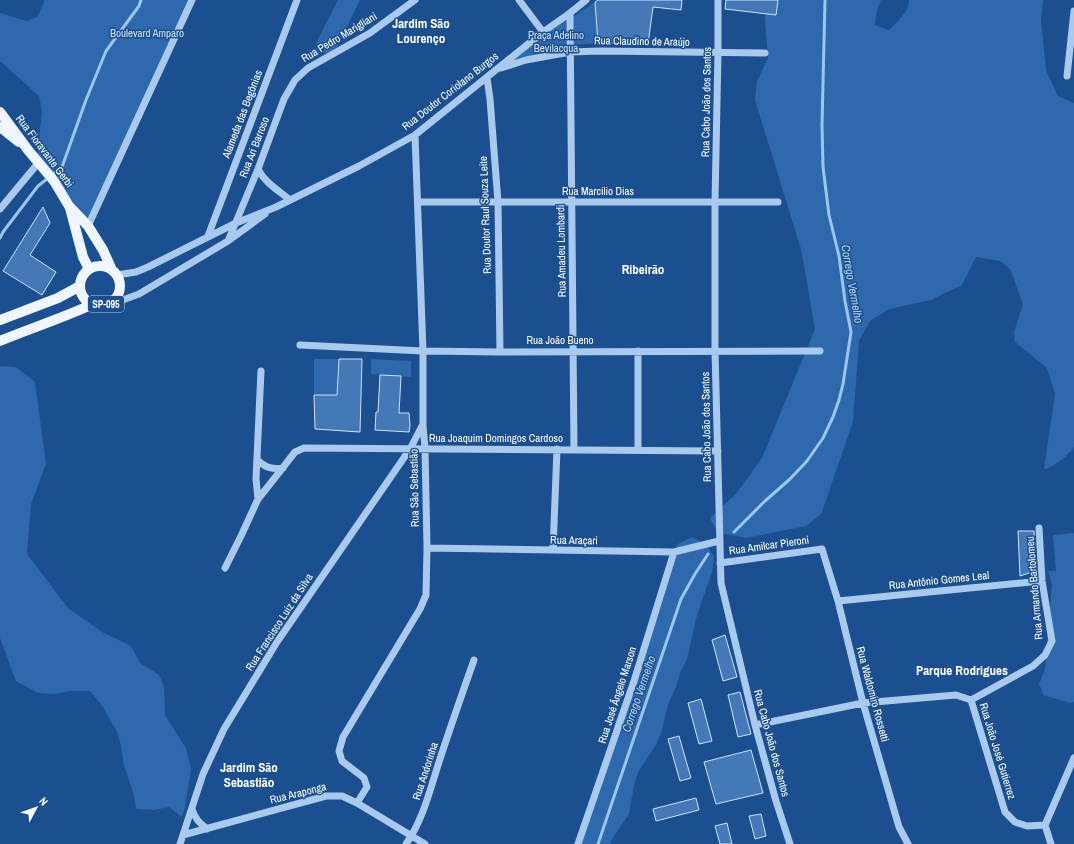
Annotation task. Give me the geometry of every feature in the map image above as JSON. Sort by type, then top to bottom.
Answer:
[{"type":"main road","name":"Rua Fioravante Gerbi","points":[[0,112],[28,150],[54,181],[69,206],[88,226],[115,272]]},
{"type":"main road","name":"SP-095","points":[[0,127],[28,150]]},
{"type":"main road","name":"Rua Fioravante Gerbi","points":[[69,206],[83,257],[89,269]]},
{"type":"main road","points":[[89,269],[100,266],[107,267],[115,272]]},
{"type":"main road","name":"SP-095","points":[[89,269],[82,277],[80,286],[82,294],[93,304],[101,306],[110,303],[118,296],[120,286],[115,272]]},
{"type":"main road","name":"SP-095","points":[[0,320],[58,298],[80,286]]},
{"type":"main road","name":"SP-095","points":[[0,341],[73,314],[93,304]]},
{"type":"street","points":[[88,226],[192,0]]},
{"type":"street","name":"Alameda das Begônias","points":[[208,236],[297,0]]},
{"type":"street","name":"Rua Pedro Marigliani","points":[[295,80],[308,68],[370,33],[415,0]]},
{"type":"street","points":[[519,0],[543,32]]},
{"type":"street","name":"Rua Doutor Coriolano Burgos","points":[[276,207],[359,166],[415,135],[543,32],[586,0]]},
{"type":"street","name":"Rua Cabo João dos Santos","points":[[718,0],[715,202],[715,351],[721,583],[755,725],[776,801],[790,844]]},
{"type":"street","points":[[1067,76],[1074,11]]},
{"type":"street","points":[[570,13],[570,52]]},
{"type":"street","name":"Rua Claudino de Araújo","points":[[496,70],[526,60],[570,52],[765,53]]},
{"type":"street","name":"Rua Amadeu Lombardi","points":[[570,52],[574,450]]},
{"type":"street","name":"Rua Doutor Raul Souza Leite","points":[[486,78],[490,99],[498,202],[500,352]]},
{"type":"street","name":"Rua Ari Barroso","points":[[228,241],[258,169],[284,99],[295,80]]},
{"type":"street","name":"Rua São Sebastião","points":[[357,803],[367,787],[364,778],[342,761],[339,751],[343,737],[420,609],[426,595],[427,548],[425,448],[422,426],[423,351],[415,135]]},
{"type":"street","points":[[0,209],[42,166]]},
{"type":"street","points":[[258,169],[262,177],[290,200]]},
{"type":"street","name":"Rua Marcílio Dias","points":[[418,202],[778,202]]},
{"type":"street","points":[[115,272],[136,272],[208,236],[276,207]]},
{"type":"street","points":[[110,303],[139,294],[228,241],[276,207]]},
{"type":"street","name":"Rua João Bueno","points":[[300,345],[423,351],[500,352],[820,351]]},
{"type":"street","points":[[638,351],[638,450]]},
{"type":"street","points":[[258,499],[256,479],[261,371]]},
{"type":"street","name":"Rua Francisco Luiz da Silva","points":[[180,844],[203,774],[224,729],[277,642],[410,449],[422,426]]},
{"type":"street","name":"Rua Joaquim Domingos Cardoso","points":[[225,568],[258,499],[295,452],[304,448],[718,451]]},
{"type":"street","points":[[553,550],[557,450]]},
{"type":"street","points":[[257,460],[264,466],[271,469],[283,468]]},
{"type":"street","name":"Rua Armando Bartolomeu","points":[[971,700],[1032,666],[1045,655],[1052,641],[1042,580],[1039,528]]},
{"type":"street","name":"Rua Araçari","points":[[427,548],[674,552],[719,541]]},
{"type":"street","name":"Rua Amilcar Pieroni","points":[[720,563],[822,549]]},
{"type":"street","name":"Rua Waldomiro Rossetti","points":[[822,549],[838,601],[863,703],[899,827],[908,844]]},
{"type":"street","name":"Rua José Ângelo Marson","points":[[578,844],[634,681],[674,552]]},
{"type":"street","name":"Rua Antônio Gomes Leal","points":[[838,601],[1042,580]]},
{"type":"street","name":"Rua Andorinha","points":[[406,844],[412,836],[423,813],[474,660]]},
{"type":"street","points":[[755,725],[863,703],[956,695],[971,700]]},
{"type":"street","name":"Rua João José Gutierrez","points":[[971,700],[1005,812],[1015,822],[1027,826],[1045,825]]},
{"type":"street","points":[[1051,844],[1045,825],[1074,758]]},
{"type":"street","name":"Rua Araponga","points":[[183,836],[326,796],[342,796],[357,803],[425,844]]},
{"type":"street","points":[[192,808],[194,816],[207,829]]},
{"type":"green space","name":"Boulevard Amparo","points":[[45,0],[192,0],[88,226],[37,159],[42,111],[39,96],[0,61],[0,13],[26,21],[37,17]]},
{"type":"green space","points":[[338,0],[360,0],[337,47],[328,53],[317,53],[316,43]]},
{"type":"green space","points":[[767,0],[881,0],[877,10],[875,25],[889,30],[905,13],[909,0],[1043,0],[1041,21],[1046,70],[1058,96],[1074,103],[1074,447],[1065,457],[1048,468],[1044,469],[1055,394],[1047,368],[1015,342],[1014,332],[1023,304],[1010,269],[1000,261],[976,257],[962,285],[931,300],[889,309],[870,321],[859,341],[853,422],[821,514],[806,526],[746,538],[717,532],[710,518],[736,494],[762,458],[815,329],[801,249],[755,100],[757,81],[768,58],[764,8]]},
{"type":"green space","points":[[595,2],[598,43],[574,45],[573,17]]},
{"type":"green space","name":"Praça Adelino Bevilacqua","points":[[568,16],[568,51],[506,63]]},
{"type":"green space","points":[[314,359],[338,359],[337,395],[314,395]]},
{"type":"green space","points":[[371,359],[411,361],[411,377],[371,374]]},
{"type":"green space","points":[[0,366],[16,367],[35,382],[46,464],[31,504],[27,554],[68,608],[102,632],[131,646],[140,663],[159,675],[164,687],[165,715],[186,748],[191,769],[182,817],[169,807],[153,810],[136,809],[133,792],[123,762],[121,745],[116,730],[101,704],[90,691],[71,691],[54,694],[38,693],[16,681],[0,638]]},
{"type":"green space","points":[[1074,533],[1074,702],[1070,703],[1043,695],[1039,684],[1045,669],[1052,584],[1048,571],[1056,571],[1053,535]]},
{"type":"green space","points":[[692,537],[706,544],[714,557],[712,572],[697,615],[687,659],[669,702],[662,731],[656,745],[639,770],[634,785],[629,814],[610,844],[580,844],[586,824],[599,795],[615,722],[662,604],[666,589],[670,557],[678,544]]},
{"type":"building","points":[[598,0],[682,0],[681,10],[653,7],[648,44],[598,43],[595,2]]},
{"type":"building","points":[[726,0],[778,0],[776,15],[725,9]]},
{"type":"building","points":[[43,207],[50,223],[30,255],[56,272],[42,295],[3,271]]},
{"type":"building","points":[[339,359],[362,359],[360,432],[315,429],[314,395],[337,395]]},
{"type":"building","points":[[380,375],[401,376],[399,413],[409,413],[409,432],[375,430],[376,412],[378,412]]},
{"type":"building","points":[[1018,531],[1034,531],[1036,566],[1035,570],[1020,576]]},
{"type":"building","points":[[725,635],[737,677],[723,681],[712,640]]},
{"type":"building","points":[[740,692],[751,734],[738,737],[728,695]]},
{"type":"building","points":[[701,699],[712,741],[699,744],[688,703]]},
{"type":"building","points":[[679,736],[691,778],[680,781],[668,739]]},
{"type":"building","points":[[751,750],[763,793],[716,804],[704,762]]},
{"type":"building","points":[[696,798],[699,810],[656,821],[653,809]]},
{"type":"building","points":[[761,814],[766,836],[755,839],[749,816]]},
{"type":"building","points":[[727,823],[732,844],[720,844],[715,826]]},
{"type":"waterway","points":[[0,238],[38,186],[62,167],[86,100],[106,51],[139,6],[141,0]]},
{"type":"waterway","name":"Corrego Vermelho","points":[[734,532],[807,461],[823,438],[833,417],[843,384],[851,332],[839,256],[829,215],[823,167],[822,125],[825,0]]},
{"type":"waterway","name":"Corrego Vermelho","points":[[598,844],[681,599],[708,554]]},
{"type":"district","name":"Jardim São Lourenço","points":[[421,30]]},
{"type":"district","name":"Ribeirão","points":[[643,269]]},
{"type":"district","name":"Parque Rodrigues","points":[[962,670]]},
{"type":"district","name":"Jardim São Sebastião","points":[[249,774]]}]
